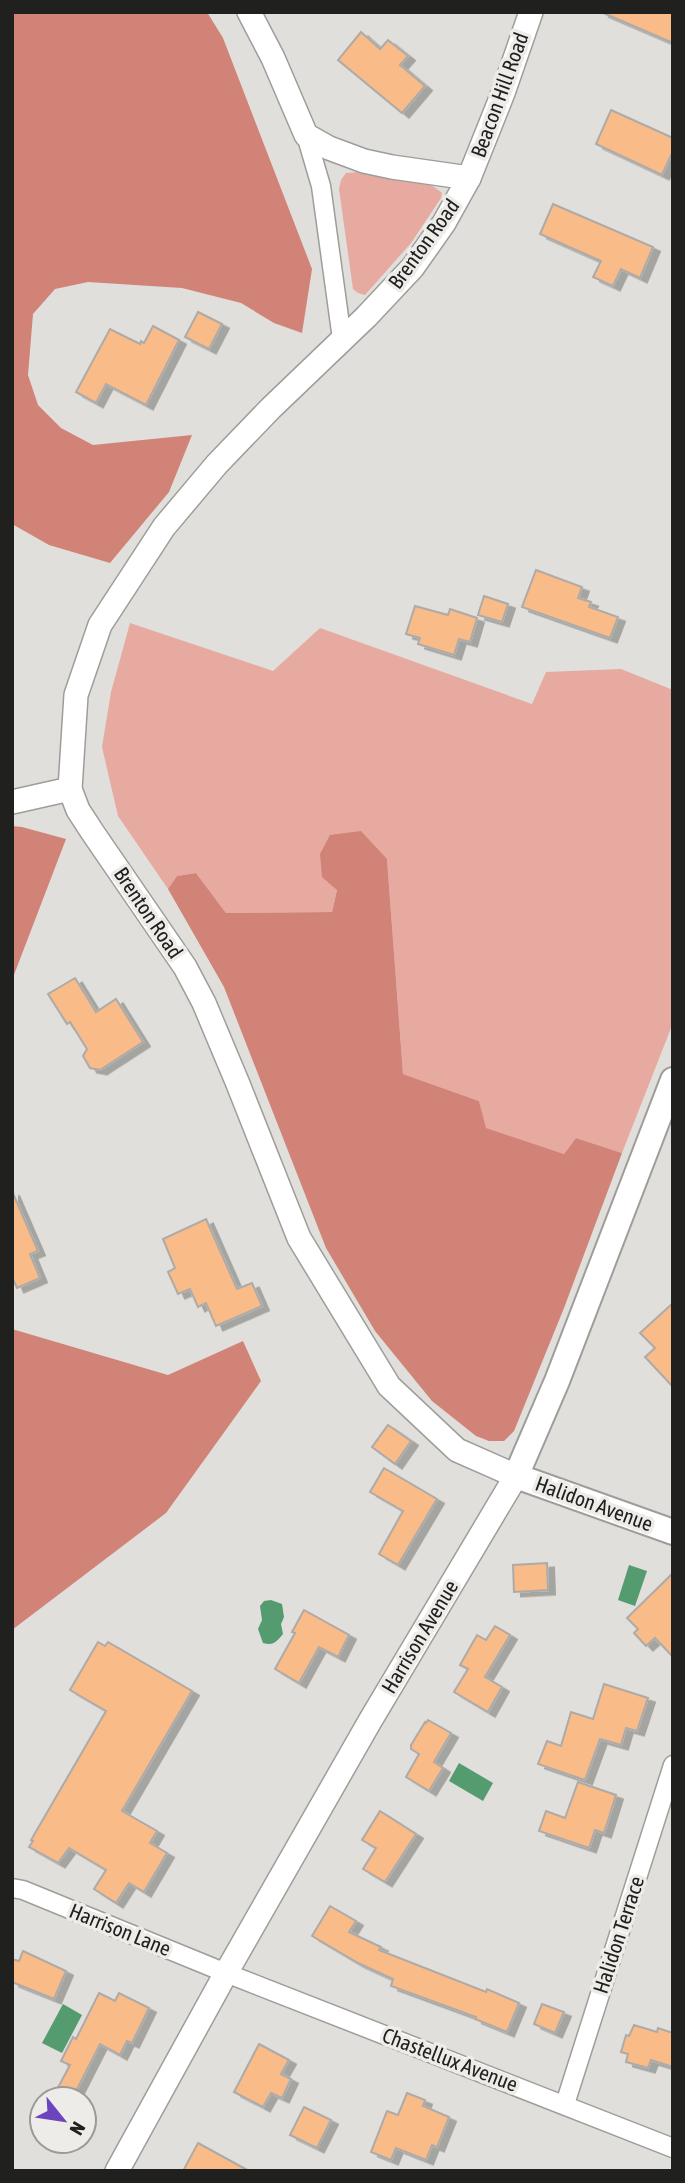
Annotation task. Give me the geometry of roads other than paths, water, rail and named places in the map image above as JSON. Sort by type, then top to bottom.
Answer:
[{"type":"main road","name":"Harrison Avenue","points":[[516,1476],[557,1381],[673,1080]]},
{"type":"main road","name":"Halidon Avenue","points":[[516,1476],[673,1532]]},
{"type":"street","points":[[249,12],[273,58],[306,135],[321,186],[342,339]]},
{"type":"street","name":"Beacon Hill Road","points":[[469,178],[503,93],[531,12]]},
{"type":"street","name":"Brenton Road","points":[[306,135],[330,148],[364,160],[392,167],[469,178],[444,223],[413,267],[366,317],[240,440],[182,506],[157,538],[100,625],[76,695],[70,789],[78,810],[191,979],[204,1003],[299,1238],[389,1386],[457,1450],[516,1476]]},
{"type":"street","points":[[12,802],[70,789]]},
{"type":"street","name":"Harrison Avenue","points":[[117,2171],[370,1721],[516,1476]]},
{"type":"street","name":"Halidon Terrace","points":[[565,2104],[673,1765]]},
{"type":"street","name":"Harrison Lane","points":[[12,1888],[23,1890],[226,1973]]},
{"type":"street","name":"Chastellux Avenue","points":[[226,1973],[673,2148]]}]
